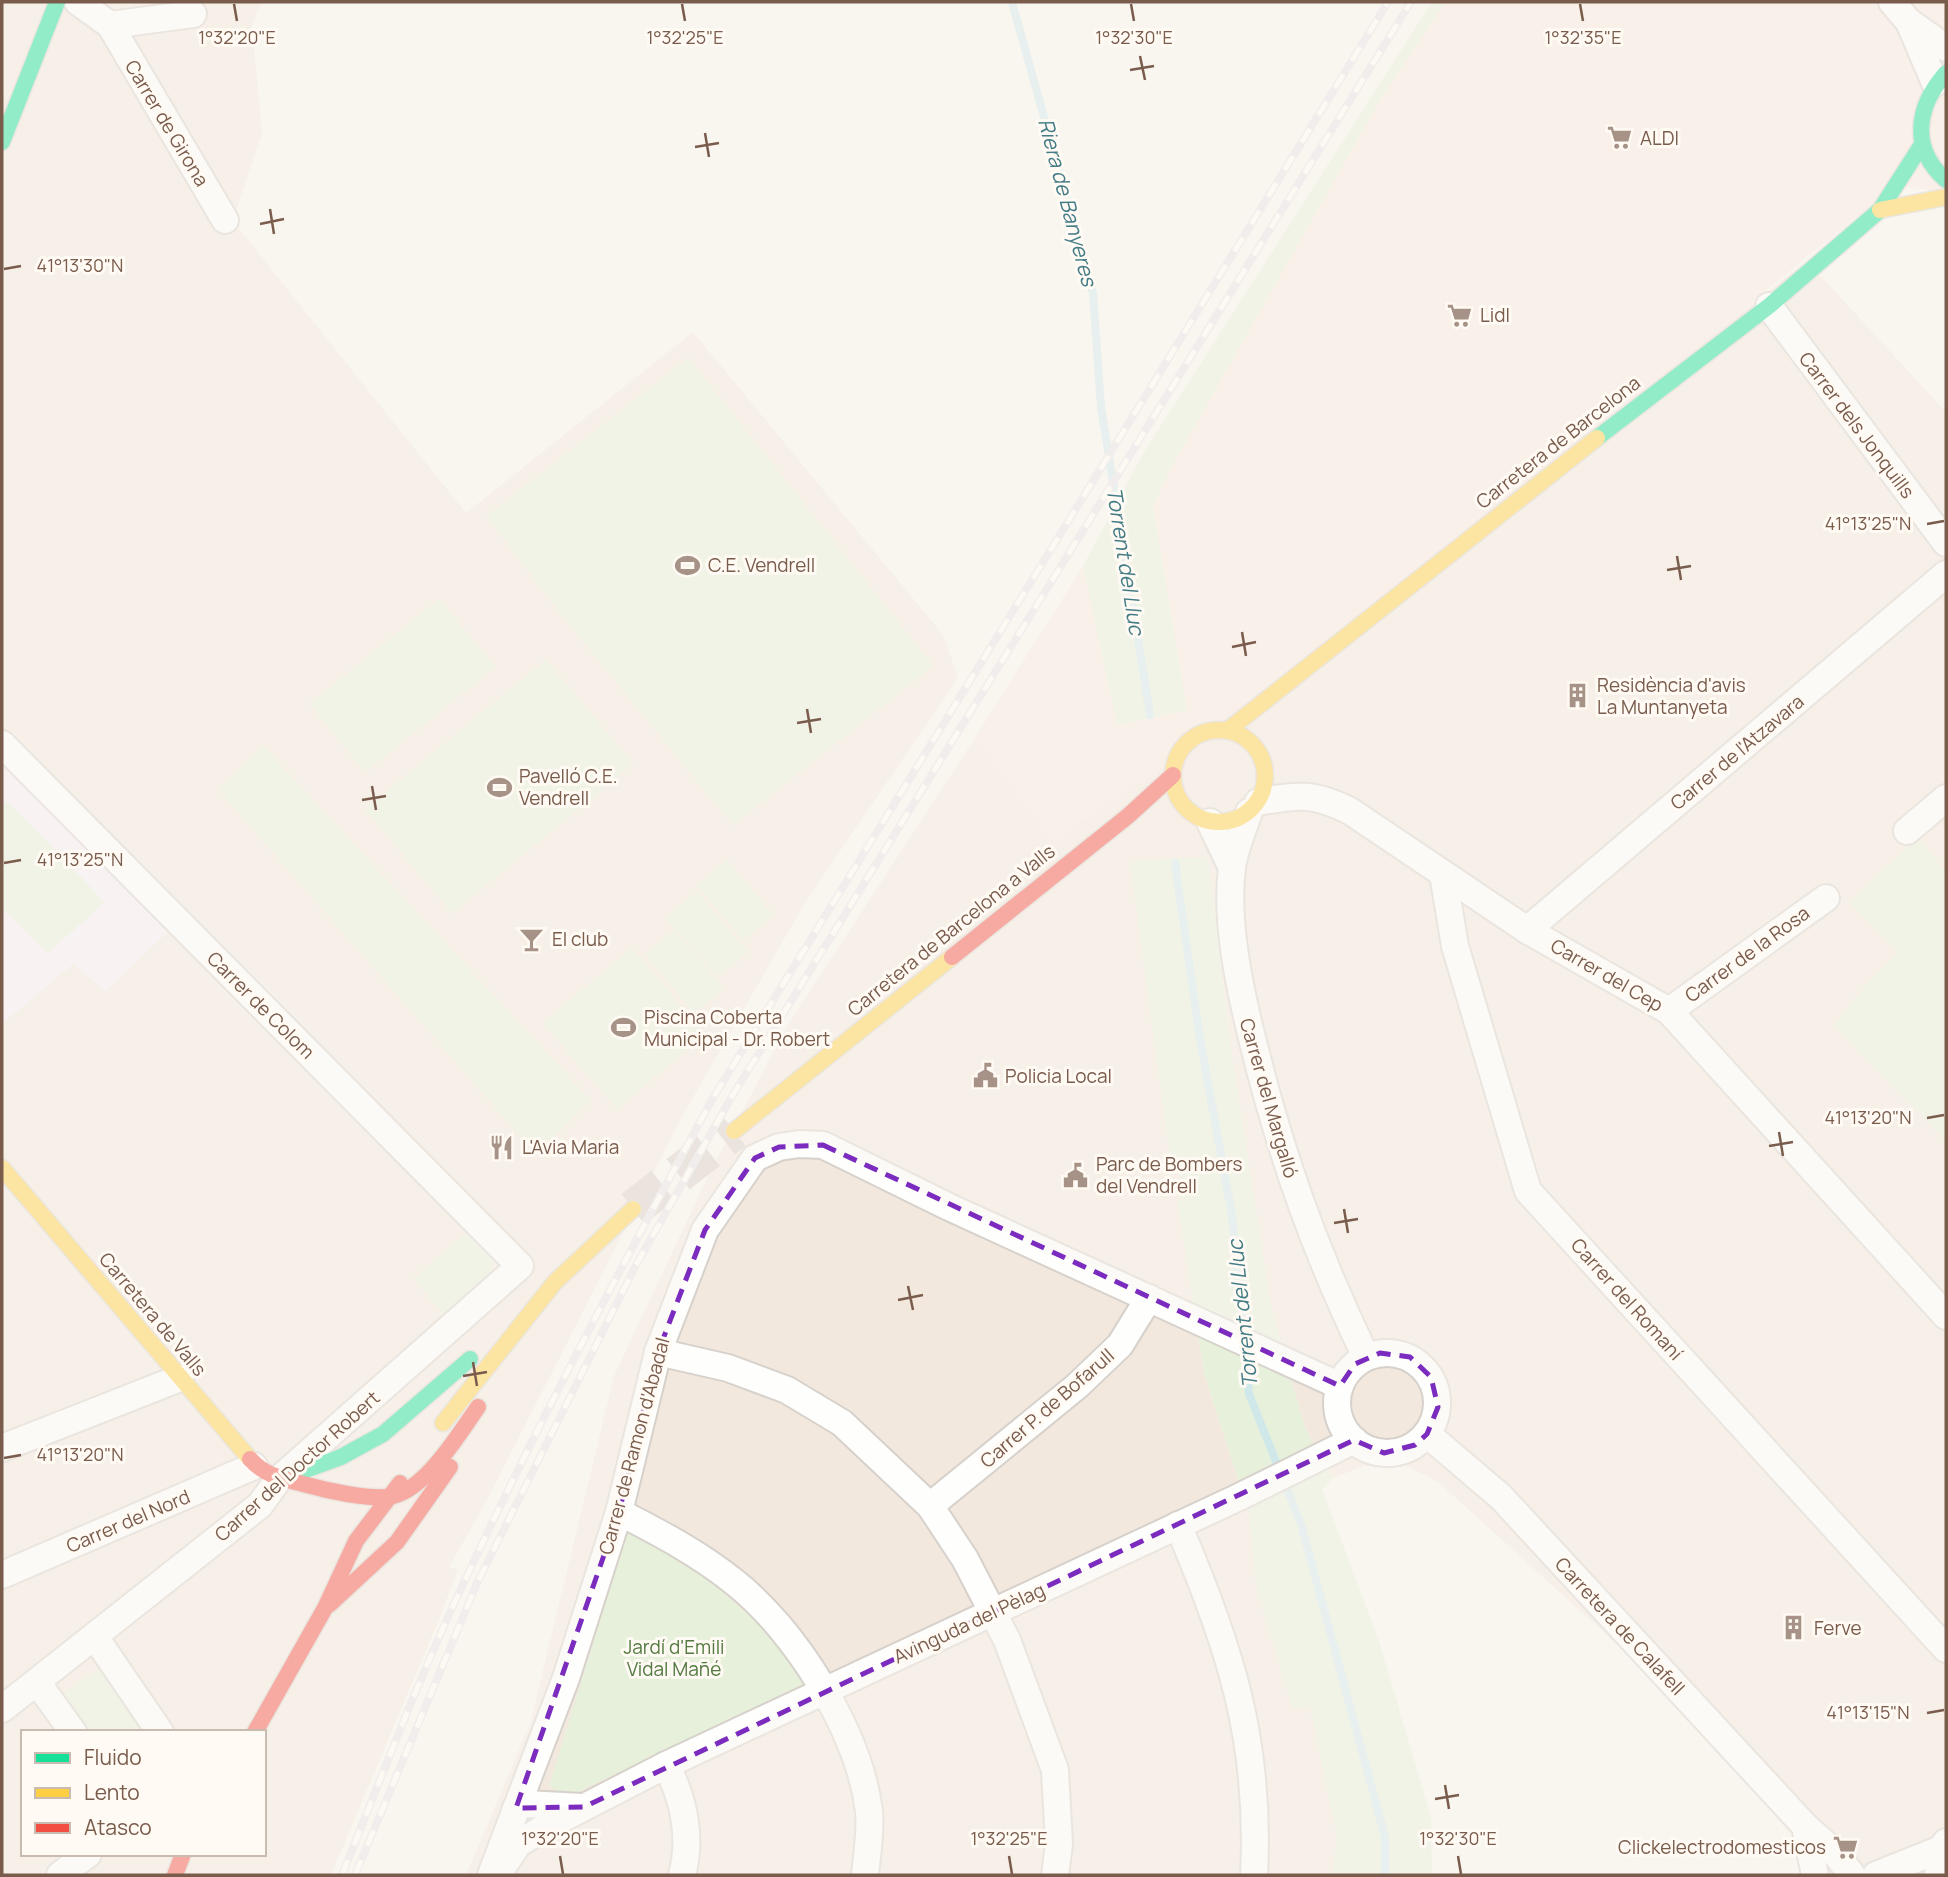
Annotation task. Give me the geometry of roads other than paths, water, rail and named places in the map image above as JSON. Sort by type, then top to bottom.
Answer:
[{"type":"street","points":[[2,142],[58,3],[110,25],[193,14]]},
{"type":"street","points":[[1900,11],[1946,48]]},
{"type":"street","points":[[1900,11],[1941,78],[1920,113],[1921,146],[1938,175],[1946,180]]},
{"type":"street","name":"Carrer de Girona","points":[[110,25],[225,220]]},
{"type":"street","name":"Carretera de Barcelona","points":[[1228,730],[1261,707],[1486,523],[1769,306],[1880,210],[1921,146]]},
{"type":"street","name":"Carretera de Barcelona","points":[[1880,210],[1946,197]]},
{"type":"street","name":"Carrer dels Jonquills","points":[[1769,306],[1946,543]]},
{"type":"street","name":"Carrer de l'Atzavara","points":[[1527,930],[1946,574]]},
{"type":"street","points":[[1256,748],[1261,707]]},
{"type":"street","points":[[1128,816],[1158,813],[1199,816],[1226,822],[1253,807],[1266,775],[1256,748],[1247,738],[1228,730],[1208,731],[1190,740],[1178,755],[1173,775],[1176,794],[1199,816]]},
{"type":"street","name":"Carrer de Colom","points":[[2,744],[520,1266]]},
{"type":"street","points":[[1128,816],[1173,775]]},
{"type":"street","name":"Carrer del Cep","points":[[1253,807],[1297,796],[1324,798],[1349,811],[1527,930],[1669,1011],[1946,1316]]},
{"type":"street","points":[[1907,831],[1946,798]]},
{"type":"street","name":"Carrer del Margalló","points":[[1253,807],[1232,868],[1232,928],[1241,997],[1275,1131],[1317,1251],[1366,1357]]},
{"type":"street","name":"Carretera de Barcelona a Valls","points":[[734,1131],[1128,816]]},
{"type":"street","name":"Carrer del Margalló","points":[[1199,816],[1232,868]]},
{"type":"street","name":"Carrer del Romaní","points":[[1443,874],[1455,946],[1528,1191],[1946,1649]]},
{"type":"street","name":"Carrer de la Rosa","points":[[1669,1011],[1826,898]]},
{"type":"street","name":"Carrer de Ramon d'Abadal","points":[[491,1875],[566,1678],[619,1512],[658,1352],[705,1230],[755,1158],[779,1147],[823,1145],[949,1207],[1149,1297]]},
{"type":"street","name":"Carretera de Valls","points":[[2,1168],[254,1466],[278,1480],[326,1490],[389,1497]]},
{"type":"street","points":[[278,1480],[334,1459],[374,1438],[415,1409],[605,1231],[633,1209]]},
{"type":"street","name":"Carrer del Doctor Robert","points":[[2,1709],[261,1505],[278,1480],[520,1266]]},
{"type":"street","points":[[432,1439],[562,1273]]},
{"type":"street","points":[[1149,1297],[1340,1385]]},
{"type":"street","name":"Carrer P. de Bofarull","points":[[930,1506],[1077,1386],[1120,1345],[1149,1297]]},
{"type":"street","points":[[325,1608],[381,1560],[412,1525],[439,1486],[456,1458],[499,1352]]},
{"type":"street","points":[[658,1352],[728,1368],[787,1390],[842,1423],[930,1506],[993,1612],[1025,1683],[1055,1770],[1059,1844],[1055,1875]]},
{"type":"street","points":[[1380,1353],[1410,1357],[1431,1377],[1438,1407],[1427,1434],[1407,1448],[1384,1453],[1368,1449],[1346,1432],[1337,1409],[1340,1385],[1346,1374],[1366,1357],[1380,1353]]},
{"type":"street","points":[[2,1448],[180,1378]]},
{"type":"street","points":[[389,1497],[416,1483],[444,1456],[478,1407]]},
{"type":"street","name":"Carretera de Calafell","points":[[1427,1434],[1501,1497],[1805,1826],[1835,1853],[1852,1875]]},
{"type":"street","name":"Avinguda del Pèlag","points":[[497,1875],[518,1844],[666,1765],[1239,1497],[1354,1440]]},
{"type":"street","points":[[256,1730],[325,1608],[356,1541],[418,1458]]},
{"type":"street","points":[[334,1459],[356,1469]]},
{"type":"street","name":"Carrer del Nord","points":[[2,1575],[254,1466]]},
{"type":"street","points":[[377,1483],[389,1497],[389,1521],[381,1560]]},
{"type":"street","points":[[326,1490],[347,1517],[356,1541]]},
{"type":"street","points":[[619,1512],[675,1541],[734,1581],[770,1616],[803,1658],[844,1727],[861,1767],[869,1814],[865,1875]]},
{"type":"street","points":[[1178,1525],[1206,1591],[1240,1697],[1255,1797],[1254,1875]]},
{"type":"street","points":[[95,1637],[159,1730]]},
{"type":"street","points":[[37,1682],[72,1730]]},
{"type":"street","points":[[666,1765],[683,1810],[687,1840],[682,1875]]},
{"type":"street","points":[[516,1808],[526,1804],[584,1807]]},
{"type":"street","points":[[1805,1826],[1815,1875]]},
{"type":"street","points":[[1876,1875],[1944,1845]]},
{"type":"street","points":[[1938,1875],[1944,1845]]},
{"type":"street","points":[[60,1875],[85,1856]]},
{"type":"street","points":[[89,1875],[96,1856]]},
{"type":"street","points":[[175,1875],[182,1856]]},
{"type":"waterway","name":"Riera de Banyeres","points":[[1012,2],[1093,293],[1101,407],[1150,715]]},
{"type":"waterway","name":"Torrent del Lluc","points":[[1175,863],[1200,1039],[1232,1216],[1249,1394],[1301,1524],[1385,1837],[1385,1875]]},
{"type":"tunnel","points":[[633,1209],[734,1131]]},
{"type":"railway","points":[[342,1875],[433,1651],[495,1517],[586,1336],[713,1098],[1388,2]]},
{"type":"railway","points":[[355,1875],[478,1581],[636,1265],[734,1093],[1411,2]]},
{"type":"place","name":"ALDI","points":[[1620,138]]},
{"type":"place","name":"Lidl","points":[[1460,315]]},
{"type":"place","name":"C.E. Vendrell","points":[[688,565]]},
{"type":"place","name":"Residència d'avis La Muntanyeta","points":[[1577,696]]},
{"type":"place","name":"Pavelló C.E. Vendrell","points":[[499,787]]},
{"type":"place","name":"El club","points":[[532,939]]},
{"type":"place","name":"Piscina Coberta Municipal - Dr. Robert","points":[[624,1028]]},
{"type":"place","name":"Policia Local","points":[[985,1076]]},
{"type":"place","name":"L'Avia Maria","points":[[502,1147]]},
{"type":"place","name":"Parc de Bombers del Vendrell","points":[[1076,1175]]},
{"type":"place","name":"Ferve","points":[[1794,1628]]},
{"type":"place","name":"Clickelectrodomesticos","points":[[1846,1847]]},
{"type":"park label","name":"Jardí d'Emili Vidal Mañé","points":[[674,1658]]}]
